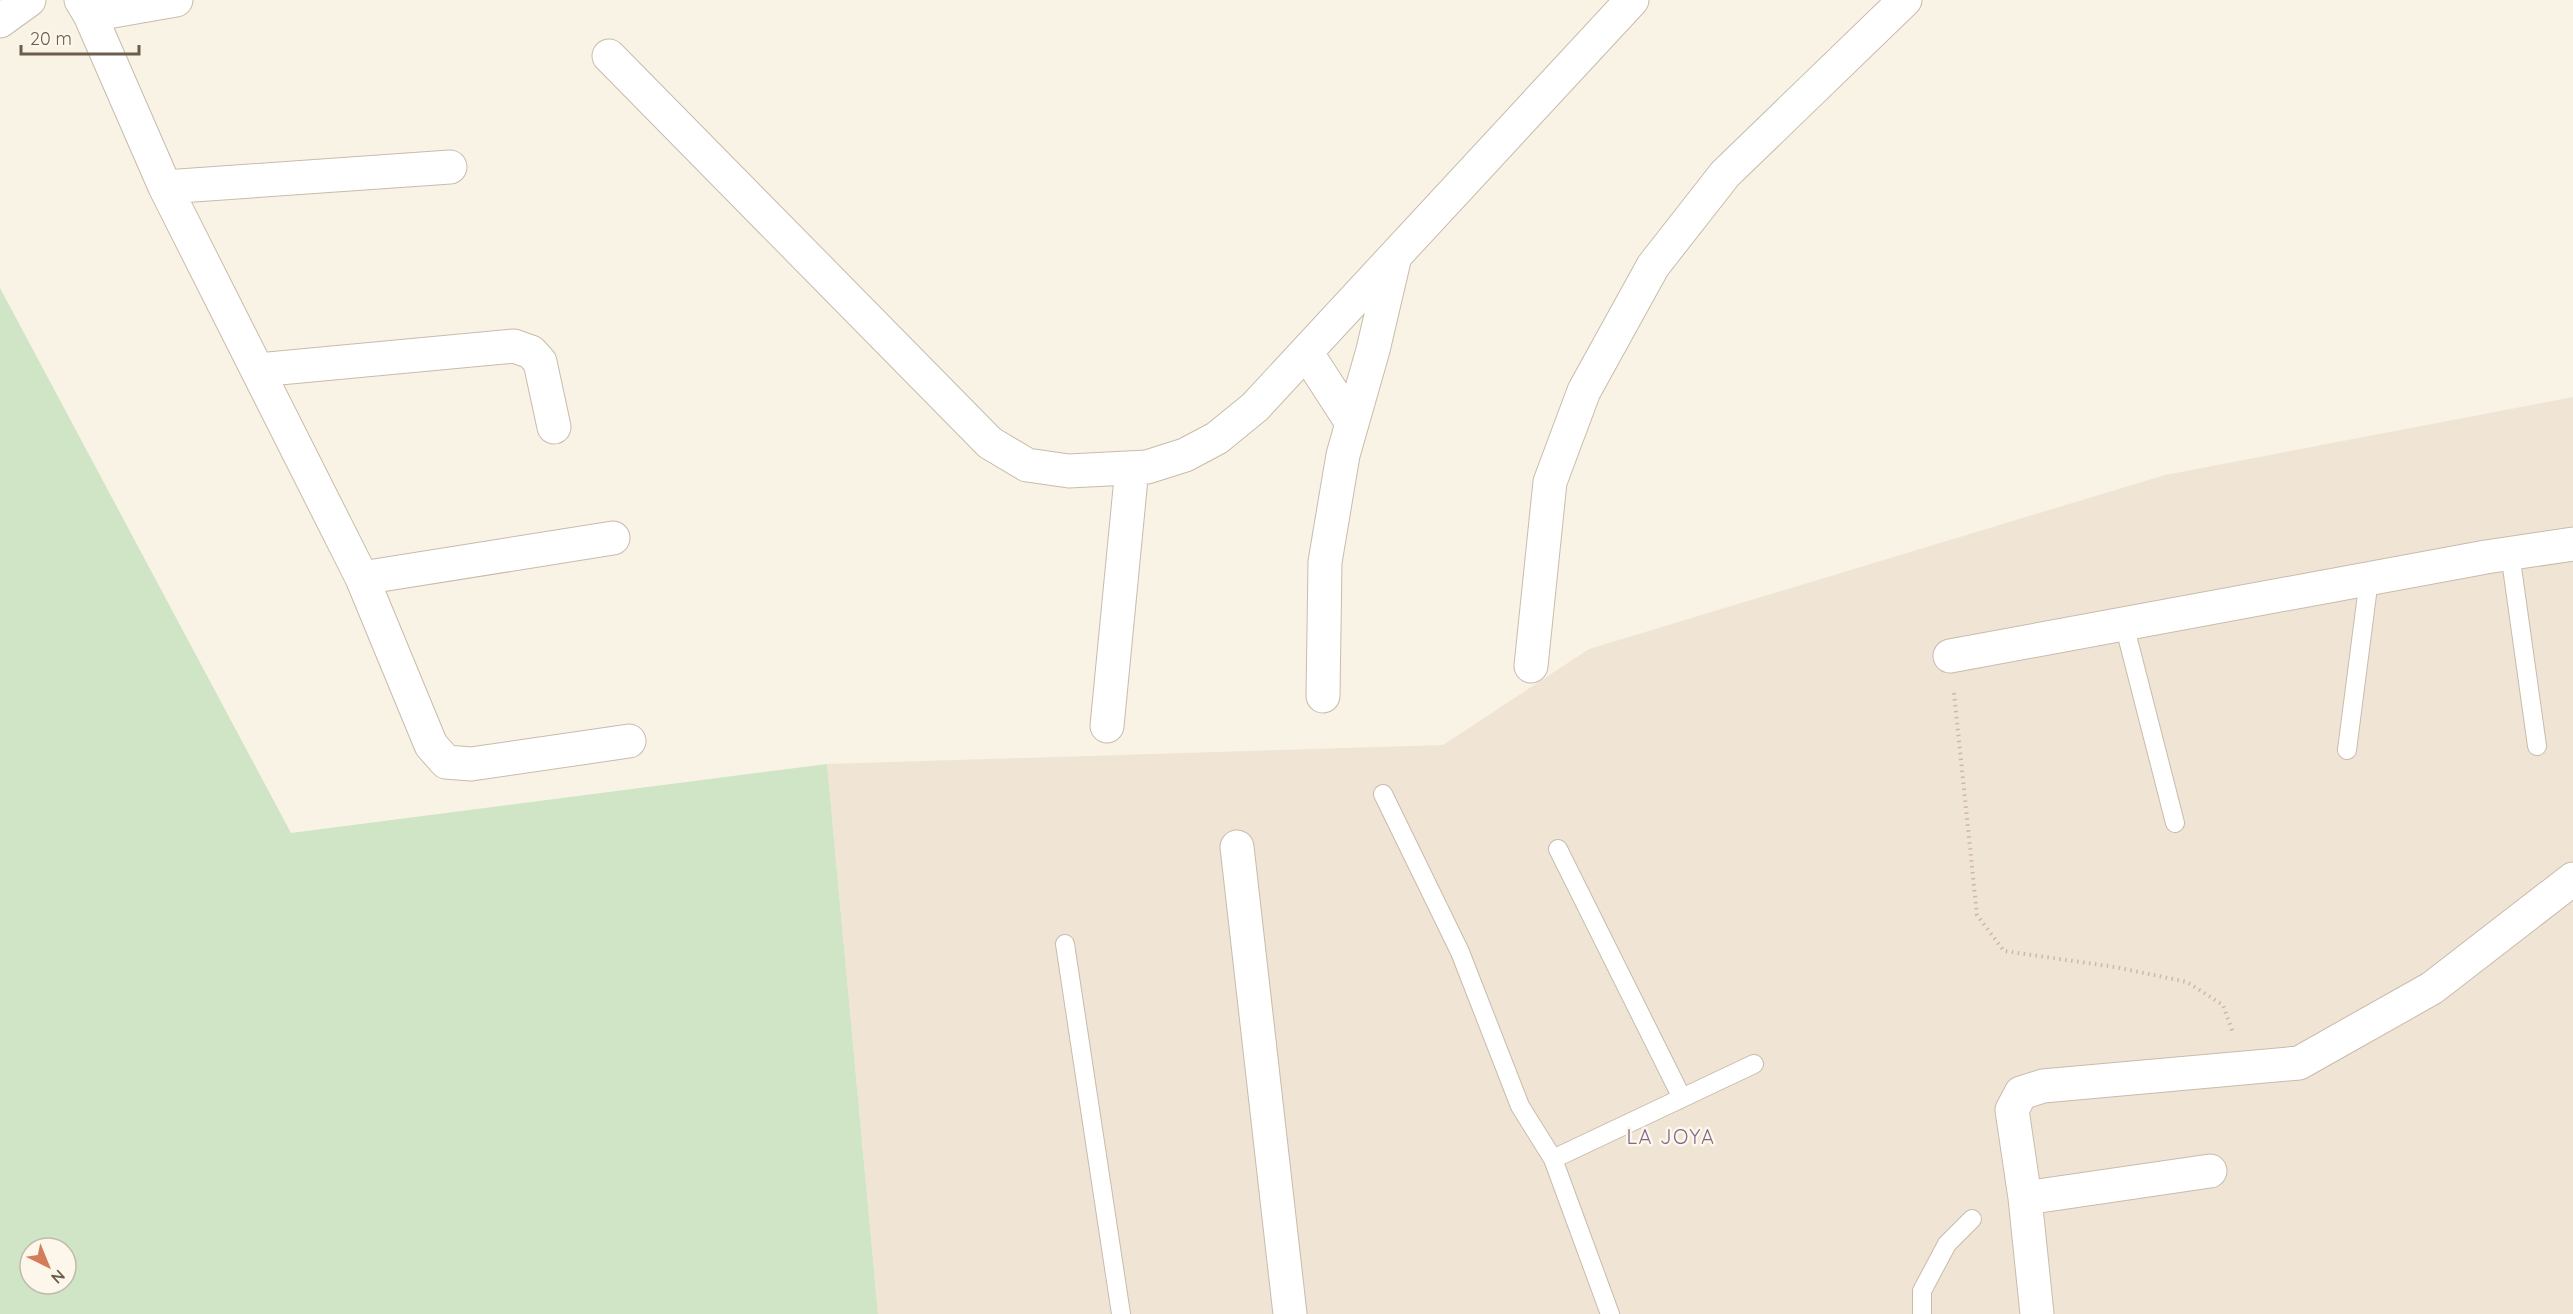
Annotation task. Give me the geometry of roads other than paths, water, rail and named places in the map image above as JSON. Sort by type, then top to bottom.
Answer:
[{"type":"street","points":[[0,21],[29,0]]},
{"type":"street","points":[[176,0],[85,7],[165,187],[362,578],[431,745],[446,762],[471,764],[629,741]]},
{"type":"street","points":[[609,56],[990,443],[1027,465],[1070,471],[1132,468],[1147,467],[1185,455],[1217,438],[1255,407],[1632,0]]},
{"type":"street","points":[[1531,666],[1550,482],[1584,391],[1653,266],[1725,174],[1905,0]]},
{"type":"street","points":[[165,187],[450,167]]},
{"type":"street","points":[[1323,696],[1325,562],[1343,455],[1373,350],[1396,254]]},
{"type":"street","points":[[258,370],[514,346],[531,352],[540,362],[554,427]]},
{"type":"street","points":[[1306,352],[1352,423]]},
{"type":"street","points":[[1107,726],[1132,468]]},
{"type":"street","points":[[362,578],[613,538]]},
{"type":"street","points":[[1950,656],[2510,553],[2573,544]]},
{"type":"street","points":[[1238,847],[1290,1314]]},
{"type":"street","points":[[2037,1314],[2025,1198],[2012,1110],[2021,1093],[2043,1086],[2299,1063],[2421,994],[2573,879]]},
{"type":"street","points":[[2025,1198],[2210,1171]]},
{"type":"lane","points":[[2510,553],[2537,746]]},
{"type":"lane","points":[[2348,750],[2369,579]]},
{"type":"lane","points":[[2124,624],[2175,823]]},
{"type":"lane","points":[[1383,794],[1460,952],[1520,1106],[1552,1159],[1610,1314]]},
{"type":"lane","points":[[1558,849],[1682,1098]]},
{"type":"lane","points":[[1065,944],[1121,1314]]},
{"type":"lane","points":[[1552,1159],[1754,1064]]},
{"type":"lane","points":[[1922,1314],[1922,1291],[1947,1244],[1972,1219]]},
{"type":"district","name":"LA JOYA","points":[[1671,1137]]}]
